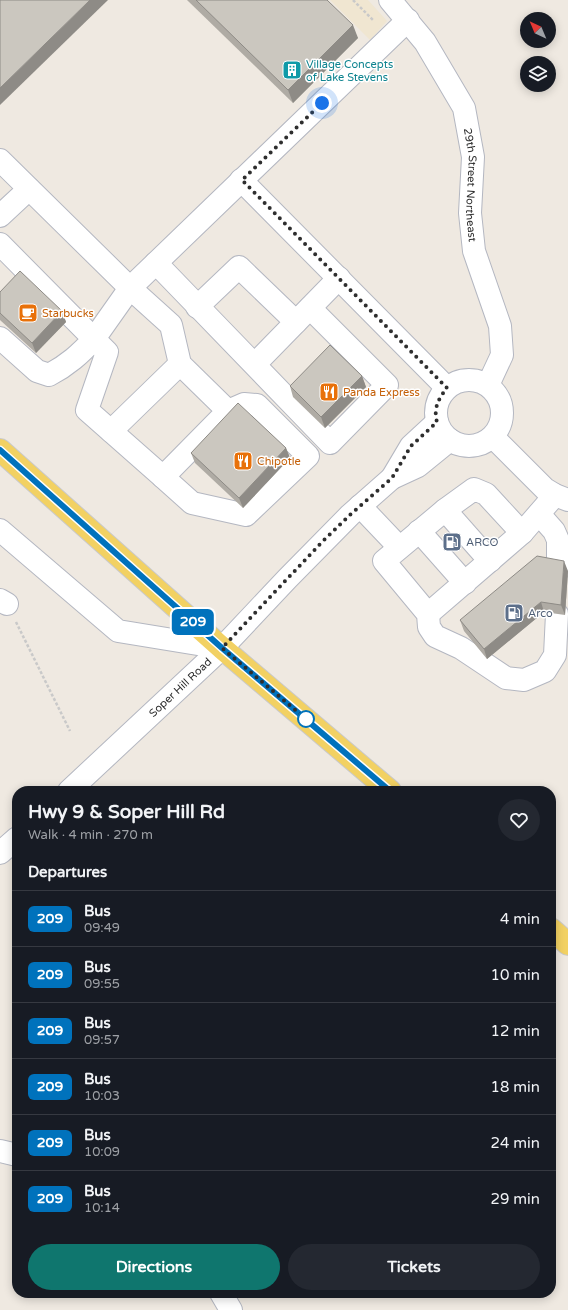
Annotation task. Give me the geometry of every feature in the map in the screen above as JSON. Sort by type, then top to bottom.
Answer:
[{"type":"main road","points":[[0,450],[222,648],[384,786]]},
{"type":"main road","points":[[556,933],[568,944]]},
{"type":"street","name":"29th Street Northeast","points":[[390,0],[425,42],[464,108],[473,157],[470,213],[474,251],[500,326],[502,355],[488,385]]},
{"type":"street","points":[[0,338],[37,371],[49,375],[77,357],[94,339],[130,288],[408,20]]},
{"type":"street","points":[[0,160],[130,288],[171,325],[180,364],[228,411]]},
{"type":"street","points":[[242,180],[447,388]]},
{"type":"street","points":[[0,216],[29,189]]},
{"type":"street","points":[[0,244],[107,352],[87,410],[192,503],[246,515],[308,456],[257,405],[244,404],[228,411],[163,477]]},
{"type":"street","points":[[156,263],[174,280],[197,306],[255,364],[330,443],[387,385],[303,315],[239,267],[197,306]]},
{"type":"street","points":[[255,364],[339,278]]},
{"type":"street","points":[[111,431],[180,364]]},
{"type":"street","points":[[467,380],[478,381],[488,385],[497,394],[502,404],[503,416],[500,427],[493,437],[484,443],[475,446],[454,444],[439,428],[437,422],[436,407],[440,396],[447,388],[457,382],[467,380]]},
{"type":"street","points":[[392,478],[411,446],[437,422]]},
{"type":"street","points":[[428,614],[522,533],[539,514],[562,498],[545,489],[493,437]]},
{"type":"street","name":"Soper Hill Road","points":[[74,786],[222,648],[302,563],[360,506],[392,478],[418,466],[450,440]]},
{"type":"street","points":[[522,533],[486,494],[474,489],[445,510],[384,561],[428,614],[429,626],[435,636],[461,648],[506,678],[524,680],[545,671],[554,655],[557,614]]},
{"type":"street","points":[[360,506],[400,547]]},
{"type":"street","points":[[445,510],[490,561]]},
{"type":"street","points":[[539,514],[554,531],[558,540],[558,570]]},
{"type":"street","points":[[0,530],[118,631],[222,648]]},
{"type":"street","points":[[419,531],[465,583]]},
{"type":"street","points":[[0,853],[12,842]]},
{"type":"street","points":[[0,1151],[12,1154]]},
{"type":"street","points":[[224,1298],[231,1310]]},
{"type":"path","points":[[353,0],[390,37]]},
{"type":"path","points":[[3,602],[70,731]]},
{"type":"shaded area","points":[[330,0],[368,0],[387,21],[370,40]]},
{"type":"building","points":[[0,0],[90,0],[0,88]]},
{"type":"building","name":"Village Concepts of Lake Stevens","points":[[196,0],[327,0],[353,25],[288,90]]},
{"type":"building","name":"Starbucks","points":[[20,271],[62,311],[32,343],[0,313],[0,292]]},
{"type":"building","name":"Panda Express","points":[[330,345],[362,376],[321,417],[290,386]]},
{"type":"building","name":"Chipotle","points":[[238,403],[286,448],[239,498],[191,453]]},
{"type":"building","name":"Arco","points":[[537,556],[564,561],[561,605],[541,602],[484,649],[460,620]]},
{"type":"bus line","name":"209","points":[[0,450],[222,648],[384,786]]},
{"type":"place","name":"Village Concepts of Lake Stevens","points":[[292,70]]},
{"type":"place","name":"Starbucks","points":[[28,313]]},
{"type":"place","name":"Panda Express","points":[[329,392]]},
{"type":"place","name":"Chipotle","points":[[243,461]]},
{"type":"place","name":"ARCO","points":[[452,542]]},
{"type":"place","name":"Arco","points":[[514,613]]},
{"type":"route","points":[[306,719],[222,648],[322,542],[392,478],[411,446],[437,422],[436,407],[440,396],[447,388],[242,180],[322,103]]}]
